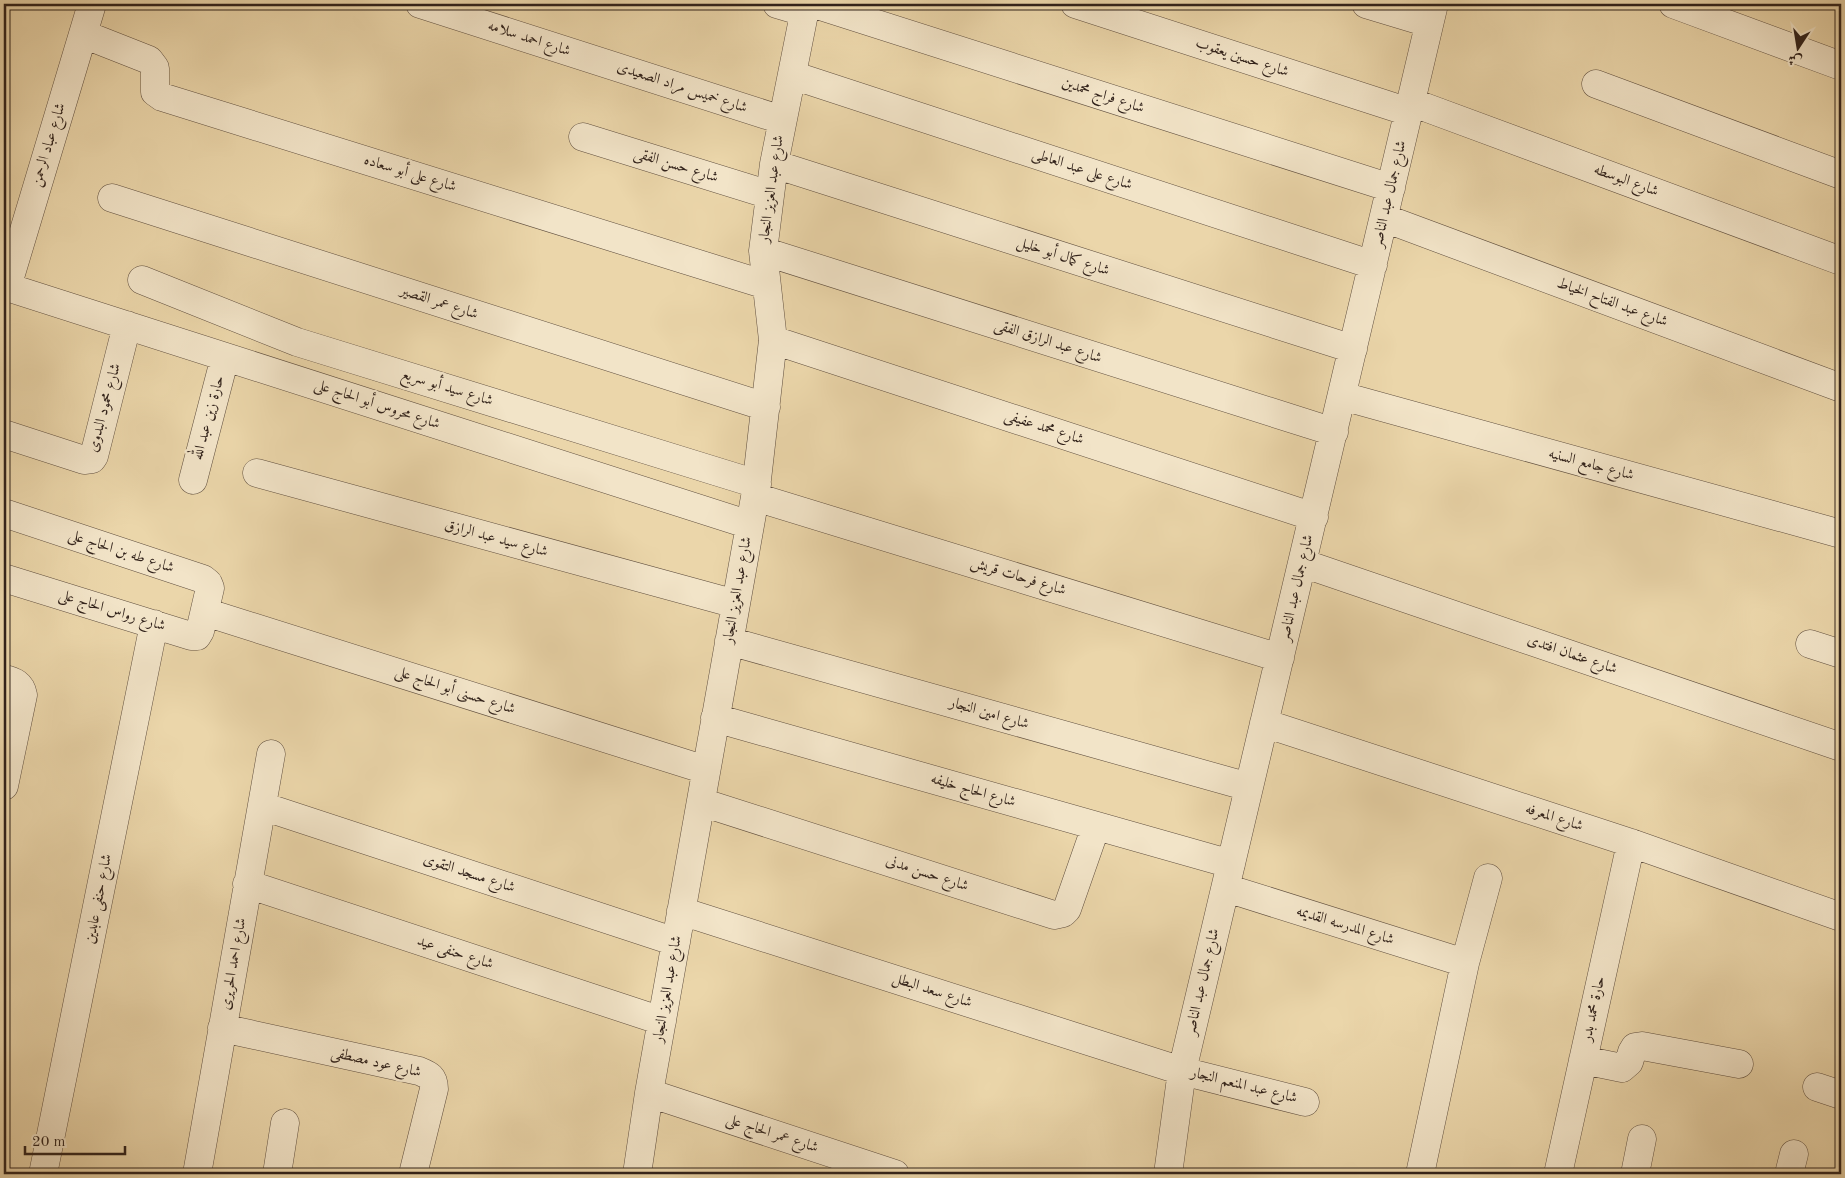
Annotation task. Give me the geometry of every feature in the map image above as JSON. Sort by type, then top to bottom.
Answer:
[{"type":"street","name":"شارع عباد الرحمن","points":[[5,286],[92,4]]},
{"type":"street","name":"شارع احمد سلامه","points":[[420,4],[582,56]]},
{"type":"street","name":"شارع فراج محمدين","points":[[777,4],[808,7],[1391,188]]},
{"type":"street","name":"شارع حسين يعقوب","points":[[1075,4],[1410,107]]},
{"type":"street","points":[[1366,4],[1431,13]]},
{"type":"street","points":[[1673,4],[1841,66]]},
{"type":"street","name":"شارع عبد العزيز النجار","points":[[637,1174],[649,1093],[756,490],[774,340],[763,251],[774,164],[782,120],[808,7]]},
{"type":"street","name":"شارع جمال عبد الناصر","points":[[1168,1174],[1182,1071],[1314,517],[1431,13]]},
{"type":"street","name":"شارع على أبو سعاده","points":[[83,34],[149,60],[156,73],[155,92],[162,97],[766,285]]},
{"type":"street","name":"شارع خميس مراد الصعيدى","points":[[582,56],[782,120]]},
{"type":"street","name":"شارع على عبد العاطى","points":[[792,75],[1373,265]]},
{"type":"street","points":[[1596,84],[1841,175]]},
{"type":"street","name":"شارع البوسطه","points":[[1410,107],[1841,261]]},
{"type":"street","name":"شارع حسن الفقى","points":[[583,137],[770,194]]},
{"type":"street","name":"شارع كمال أبو خليل","points":[[774,164],[1353,349]]},
{"type":"street","name":"شارع عمر القصير","points":[[112,198],[766,407]]},
{"type":"street","name":"شارع عبد الفتاح الخياط","points":[[1384,218],[1841,388]]},
{"type":"street","name":"شارع عبد الرازق الفقى","points":[[763,251],[1334,432]]},
{"type":"street","name":"شارع سيد أبو سريع","points":[[142,280],[297,342],[756,490]]},
{"type":"street","name":"شارع محروس أبو الحاج على","points":[[5,286],[750,525]]},
{"type":"street","name":"شارع محمود البدوى","points":[[4,434],[84,460],[92,459],[126,325]]},
{"type":"street","name":"شارع محمد عفيفى","points":[[774,340],[1314,517]]},
{"type":"street","name":"حارة زين عبد الله","points":[[193,480],[225,357]]},
{"type":"street","name":"شارع جامع السنيه","points":[[1342,396],[1841,534]]},
{"type":"street","name":"شارع سيد عبد الرازق","points":[[256,473],[736,604]]},
{"type":"street","name":"شارع فرحات قريش","points":[[756,490],[1280,658]]},
{"type":"street","name":"شارع طه بن الحاج على","points":[[4,513],[206,580],[210,588],[205,612]]},
{"type":"street","name":"شارع عثمان افتدى","points":[[1302,564],[1841,747]]},
{"type":"street","name":"شارع رواس الحاج على","points":[[4,578],[191,636],[197,636],[200,631],[205,612]]},
{"type":"street","name":"شارع حسنى أبو الحاج على","points":[[205,612],[706,770]]},
{"type":"street","name":"شارع حنفى عابدين","points":[[43,1174],[154,624]]},
{"type":"street","name":"شارع امين النجار","points":[[729,641],[1249,788]]},
{"type":"street","points":[[1810,644],[1841,654]]},
{"type":"street","points":[[4,786],[22,695],[12,682]]},
{"type":"street","name":"شارع الحاج خليفه","points":[[715,718],[1096,826],[1229,876]]},
{"type":"street","name":"شارع المعرفه","points":[[1264,724],[1631,843],[1841,917]]},
{"type":"street","name":"شارع احمد الحريرى","points":[[197,1174],[271,754]]},
{"type":"street","name":"شارع حسن مدنى","points":[[701,802],[1054,915],[1063,913],[1067,909],[1096,826]]},
{"type":"street","name":"شارع مسجد التقوى","points":[[262,806],[676,942]]},
{"type":"street","name":"حارة محمد بدر","points":[[1558,1174],[1631,843]]},
{"type":"street","name":"شارع المدرسه القديمه","points":[[1229,876],[1465,963]]},
{"type":"street","points":[[1420,1174],[1465,963],[1488,878]]},
{"type":"street","name":"شارع حنفى عيد","points":[[248,884],[662,1021]]},
{"type":"street","name":"شارع سعد البطل","points":[[681,911],[1182,1071]]},
{"type":"street","name":"شارع عود مصطفى","points":[[222,1028],[419,1071],[429,1075],[434,1081],[434,1088],[413,1174]]},
{"type":"street","points":[[1583,1060],[1622,1068],[1629,1062],[1635,1047],[1642,1046],[1739,1064]]},
{"type":"street","name":"شارع عبد المنعم النجار","points":[[1182,1071],[1305,1102]]},
{"type":"street","name":"شارع عمر الحاج على","points":[[649,1093],[895,1174]]},
{"type":"street","points":[[277,1174],[285,1123]]},
{"type":"street","points":[[1635,1174],[1642,1139]]}]
